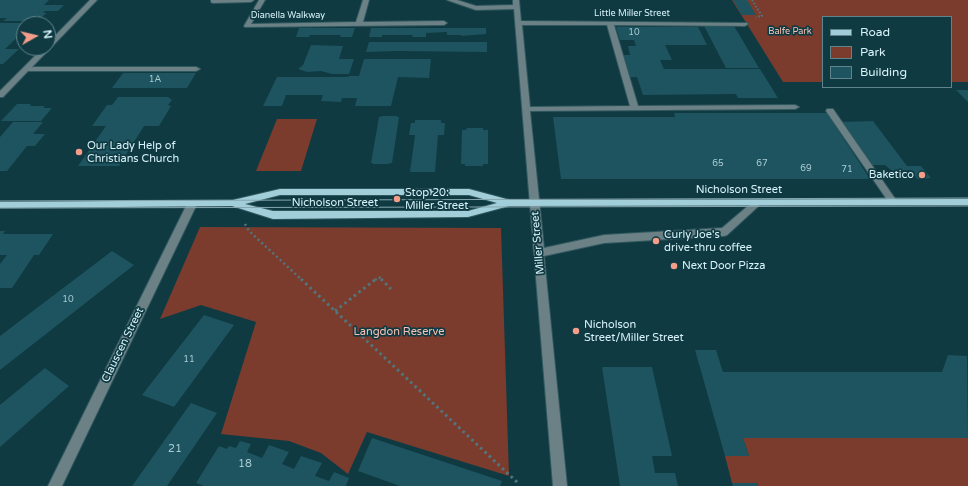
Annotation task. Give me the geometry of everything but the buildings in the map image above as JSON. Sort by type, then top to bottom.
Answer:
[{"type":"main road","name":"Nicholson Street","points":[[0,205],[233,203],[280,192],[469,192],[510,203]]},
{"type":"main road","name":"Nicholson Street","points":[[233,203],[273,215],[281,215],[468,214],[510,203],[534,202],[968,202]]},
{"type":"street","points":[[56,38],[94,0]]},
{"type":"street","points":[[213,1],[251,0]]},
{"type":"street","name":"Dianella Walkway","points":[[262,0],[246,26],[444,23]]},
{"type":"street","points":[[359,25],[366,0]]},
{"type":"street","points":[[450,0],[476,8],[517,4]]},
{"type":"street","name":"Miller Street","points":[[517,4],[560,486]]},
{"type":"street","name":"Little Miller Street","points":[[518,23],[745,24]]},
{"type":"street","points":[[610,23],[635,109]]},
{"type":"street","points":[[0,95],[38,56]]},
{"type":"street","points":[[26,69],[196,69]]},
{"type":"street","points":[[526,109],[795,107]]},
{"type":"street","points":[[830,111],[893,202]]},
{"type":"street","points":[[539,253],[604,239],[724,232],[758,202]]},
{"type":"street","name":"Clauscen Street","points":[[55,486],[192,204]]},
{"type":"path","points":[[245,224],[249,231],[518,483]]},
{"type":"path","points":[[335,311],[379,277],[392,289]]},
{"type":"green space","name":"Balfe Park","points":[[732,0],[968,0],[968,82],[952,82],[952,16],[822,16],[822,82],[783,82]]},
{"type":"green space","points":[[277,119],[317,119],[301,171],[256,171]]},
{"type":"green space","name":"Langdon Reserve","points":[[200,227],[501,228],[509,476],[367,432],[348,474],[321,453],[289,441],[221,434],[256,322],[201,305],[160,319]]},
{"type":"green space","points":[[743,438],[968,438],[968,486],[758,486],[757,483],[732,483],[725,456],[749,456]]},
{"type":"tram line","points":[[0,201],[968,198]]},
{"type":"tram line","points":[[0,208],[968,206]]},
{"type":"place","name":"Our Lady Help of Christians Church","points":[[79,152]]},
{"type":"place","name":"Baketico","points":[[922,175]]},
{"type":"place","name":"Stop 20: Miller Street","points":[[397,199]]},
{"type":"place","name":"Curly Joe's drive-thru coffee","points":[[656,241]]},
{"type":"place","name":"Next Door Pizza","points":[[674,266]]},
{"type":"place","name":"Nicholson Street/Miller Street","points":[[576,331]]}]
